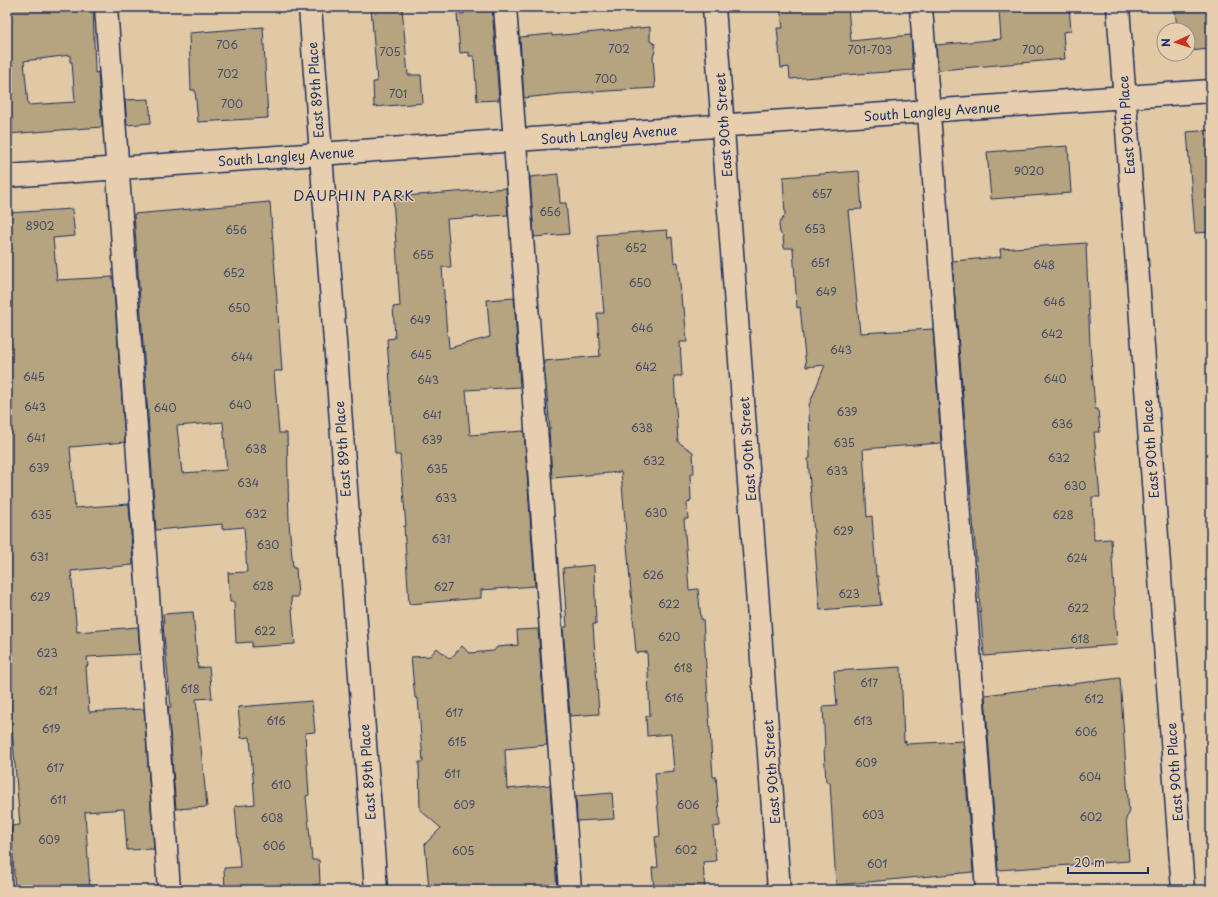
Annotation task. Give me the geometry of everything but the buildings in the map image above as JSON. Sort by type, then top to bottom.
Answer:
[{"type":"street","points":[[106,7],[169,890]]},
{"type":"street","name":"East 89th Place","points":[[310,7],[376,890]]},
{"type":"street","points":[[505,7],[516,140],[570,890]]},
{"type":"street","name":"East 90th Street","points":[[714,7],[779,890]]},
{"type":"street","points":[[921,7],[987,890]]},
{"type":"street","name":"East 90th Place","points":[[1118,7],[1183,890]]},
{"type":"street","name":"South Langley Avenue","points":[[7,176],[1211,91]]},
{"type":"district","name":"DAUPHIN PARK","points":[[354,195]]}]
